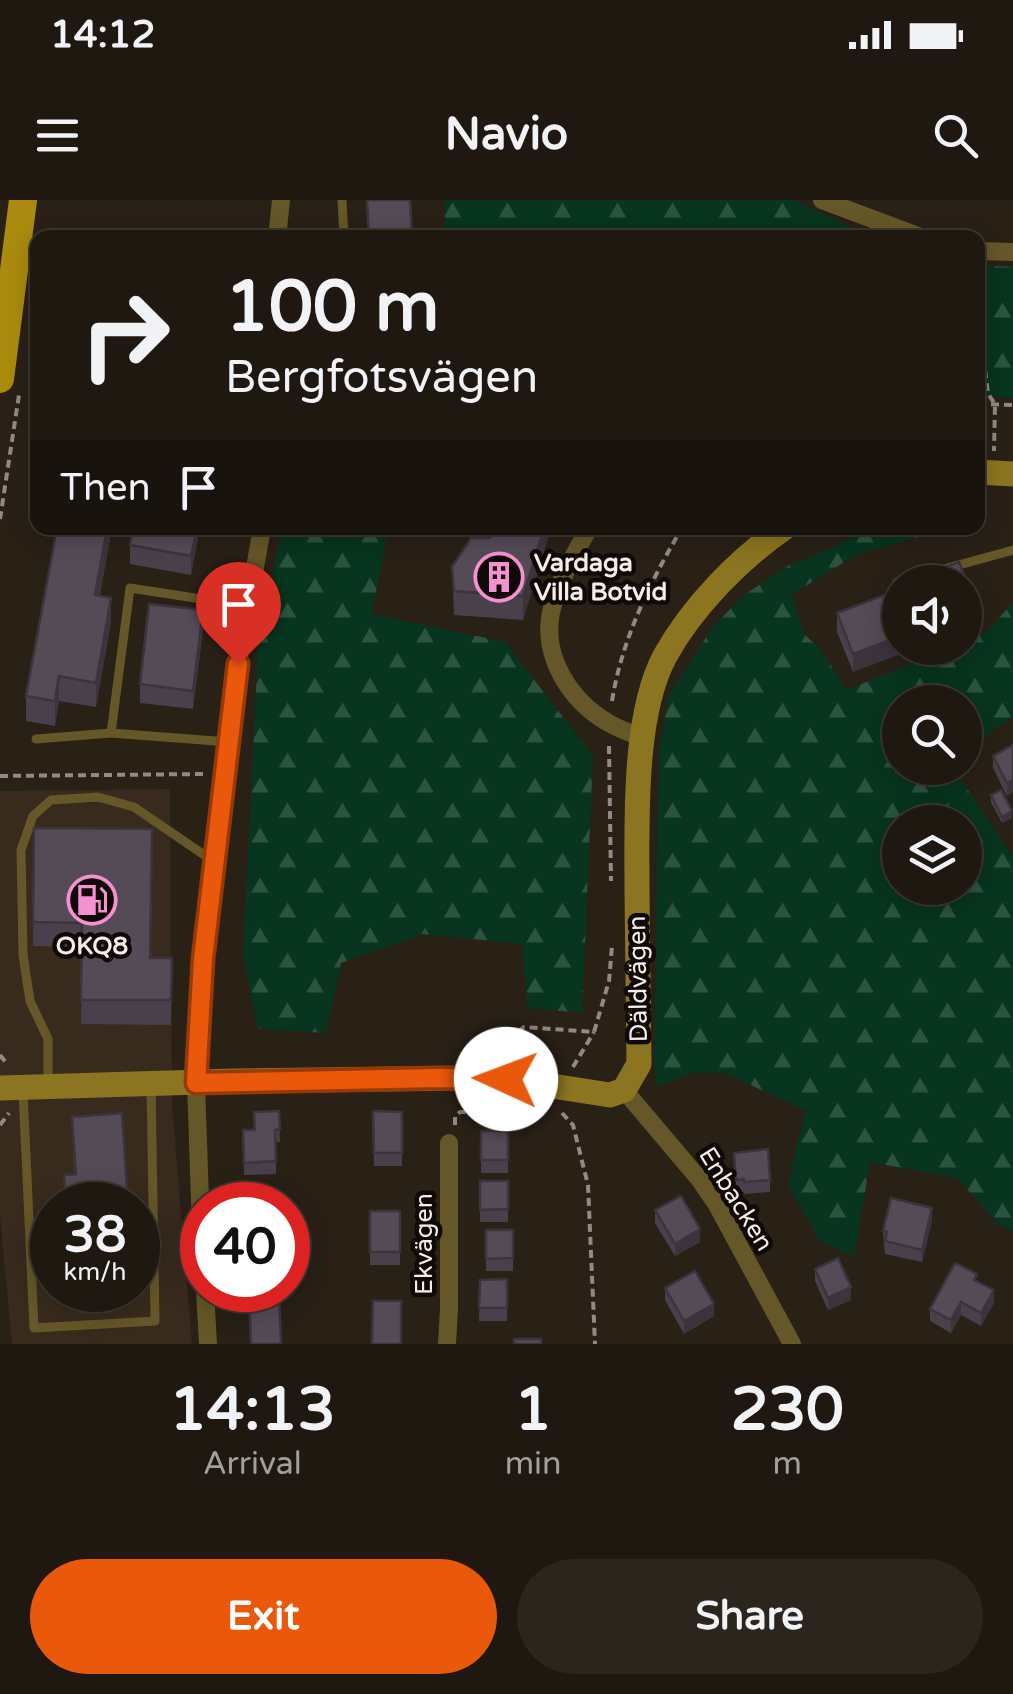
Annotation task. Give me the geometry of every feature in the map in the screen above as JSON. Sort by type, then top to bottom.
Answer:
[{"type":"main road","points":[[0,380],[24,200]]},
{"type":"street","points":[[278,230],[281,200]]},
{"type":"street","points":[[822,200],[902,230]]},
{"type":"street","points":[[985,251],[1013,252]]},
{"type":"street","points":[[199,1182],[196,1083],[203,959],[238,664],[261,535]]},
{"type":"street","points":[[586,535],[552,609],[549,630],[553,654],[561,674],[584,705],[608,723],[642,738]]},
{"type":"street","name":"Däldvägen","points":[[624,1090],[639,1064],[638,810],[642,738],[649,705],[665,657],[704,602],[733,570],[774,535]]},
{"type":"street","points":[[24,1088],[468,1078],[506,1079],[610,1095],[624,1090]]},
{"type":"street","name":"Enbacken","points":[[624,1090],[717,1205],[792,1344]]},
{"type":"street","name":"Ekvägen","points":[[447,1344],[449,1143]]},
{"type":"street","points":[[206,1312],[208,1344]]},
{"type":"lane","points":[[342,200],[344,230]]},
{"type":"lane","points":[[959,565],[1013,550]]},
{"type":"lane","points":[[111,732],[130,588],[249,606]]},
{"type":"lane","points":[[36,739],[111,732],[229,742]]},
{"type":"lane","points":[[151,1083],[155,1322],[34,1328],[24,1088],[48,1039],[30,1001],[22,955],[21,850],[33,816],[51,800],[98,797],[134,807],[214,862]]},
{"type":"path","points":[[985,369],[988,394],[996,404],[995,473]]},
{"type":"path","points":[[985,404],[1013,406]]},
{"type":"path","points":[[612,882],[608,723],[616,672],[637,615],[678,535]]},
{"type":"path","points":[[0,776],[208,774]]},
{"type":"path","points":[[564,1089],[575,1060],[594,1032],[608,981],[613,942]]},
{"type":"path","points":[[468,1078],[494,1048],[524,1027],[594,1032]]},
{"type":"path","points":[[449,1143],[455,1137],[454,1116],[460,1112],[560,1110],[574,1125],[588,1185],[595,1344]]},
{"type":"shaded area","points":[[170,789],[172,1104],[180,1200],[180,1312],[189,1312],[192,1344],[12,1344],[0,1215],[0,791]]},
{"type":"green space","points":[[445,200],[793,200],[858,230],[444,230]]},
{"type":"green space","points":[[985,265],[1013,267],[1013,398],[985,395]]},
{"type":"green space","points":[[281,535],[387,535],[372,614],[505,642],[593,756],[582,1013],[528,1008],[522,944],[423,934],[341,963],[326,1033],[258,1029],[243,955],[258,648]]},
{"type":"green space","points":[[860,535],[930,535],[856,555],[791,595],[804,634],[821,650],[847,690],[908,665],[982,665],[982,634],[1013,602],[1013,717],[982,738],[982,685],[882,685],[882,785],[964,785],[978,805],[882,805],[882,905],[982,905],[982,811],[1013,857],[1013,1231],[999,1225],[957,1178],[870,1162],[854,1257],[820,1241],[788,1186],[805,1110],[724,1073],[692,1073],[657,1087],[654,1062],[659,756],[668,697],[712,628],[744,595],[786,567]]},
{"type":"building","points":[[367,200],[410,200],[412,230],[369,230]]},
{"type":"building","points":[[56,535],[106,535],[95,595],[111,598],[96,683],[59,676],[55,701],[26,696]]},
{"type":"building","points":[[132,535],[196,535],[191,556],[130,545]]},
{"type":"building","points":[[542,535],[523,596],[454,591],[452,567],[471,538]]},
{"type":"building","points":[[882,596],[882,643],[853,654],[837,613]]},
{"type":"building","points":[[149,604],[203,610],[193,691],[140,684]]},
{"type":"building","points":[[1013,745],[1013,780],[1007,783],[993,756]]},
{"type":"building","points":[[1001,790],[1012,811],[1002,817],[991,795]]},
{"type":"building","name":"OKQ8","points":[[34,828],[152,829],[150,958],[172,958],[171,1000],[81,1000],[82,923],[33,922]]},
{"type":"building","points":[[279,1111],[276,1161],[244,1163],[243,1130],[255,1130],[254,1112]]},
{"type":"building","points":[[373,1111],[402,1112],[402,1153],[374,1153]]},
{"type":"building","points":[[122,1113],[126,1182],[64,1182],[64,1175],[76,1174],[72,1117]]},
{"type":"building","points":[[481,1131],[508,1131],[508,1160],[481,1160]]},
{"type":"building","points":[[768,1149],[770,1180],[736,1180],[734,1153]]},
{"type":"building","points":[[480,1181],[508,1181],[508,1209],[480,1210]]},
{"type":"building","points":[[681,1196],[700,1229],[675,1244],[655,1210]]},
{"type":"building","points":[[891,1198],[932,1208],[922,1250],[885,1241],[887,1232],[883,1231]]},
{"type":"building","points":[[370,1211],[400,1211],[400,1252],[370,1252]]},
{"type":"building","points":[[486,1230],[513,1230],[513,1258],[486,1259]]},
{"type":"building","points":[[838,1258],[851,1287],[828,1298],[815,1269]]},
{"type":"building","points":[[955,1263],[977,1274],[974,1280],[994,1290],[981,1313],[961,1302],[951,1320],[930,1309]]},
{"type":"building","points":[[695,1271],[714,1304],[684,1321],[665,1288]]},
{"type":"building","points":[[507,1279],[507,1308],[479,1308],[480,1280]]},
{"type":"building","points":[[373,1301],[401,1301],[401,1344],[372,1344]]},
{"type":"building","points":[[250,1312],[280,1312],[281,1344],[251,1344]]},
{"type":"building","points":[[514,1339],[541,1339],[541,1344],[514,1344]]},
{"type":"place","name":"Vardaga Villa Botvid","points":[[499,577]]},
{"type":"place","name":"OKQ8","points":[[92,900]]},
{"type":"route","points":[[238,664],[203,959],[196,1083],[506,1079]]}]
